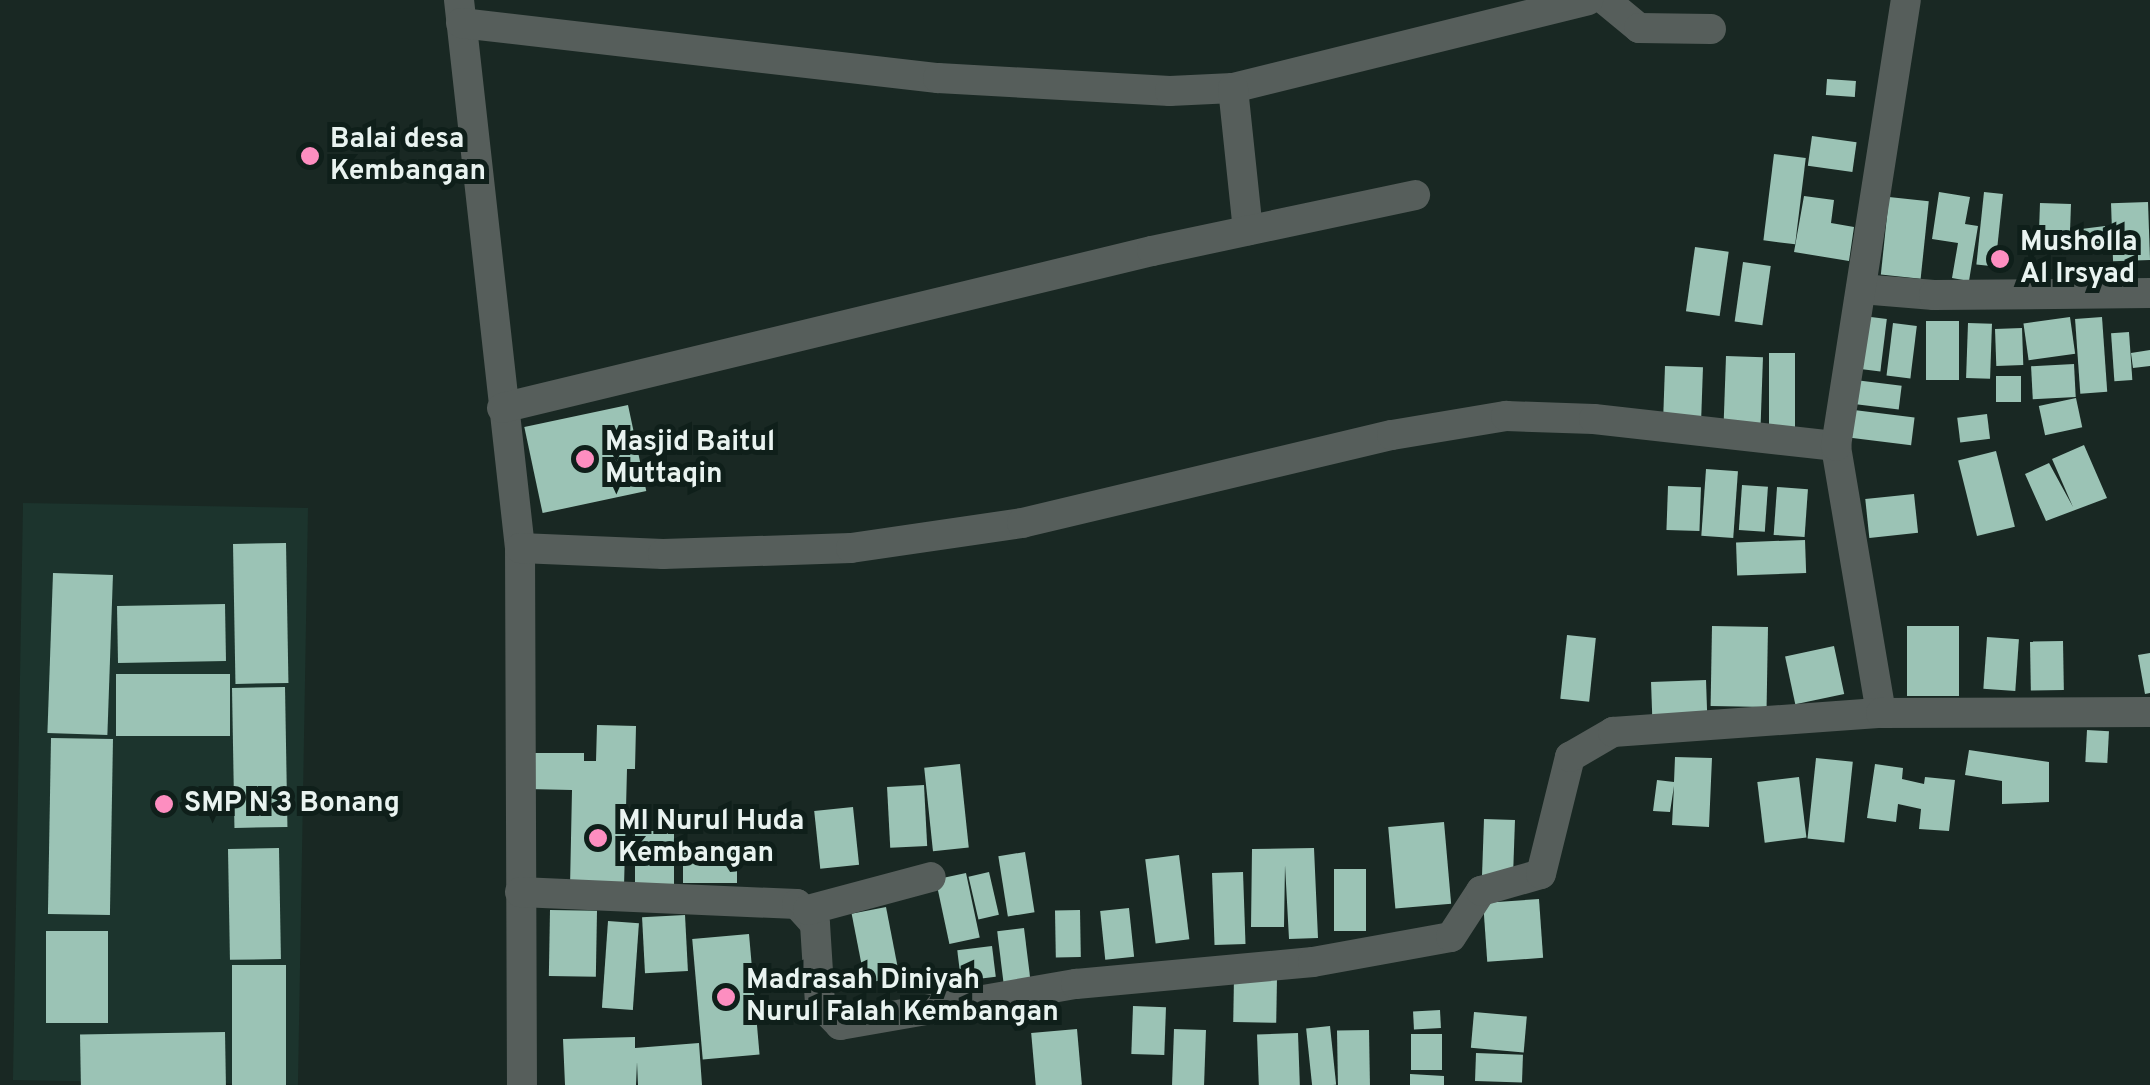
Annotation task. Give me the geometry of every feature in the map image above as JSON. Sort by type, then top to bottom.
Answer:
[{"type":"street","points":[[522,1085],[520,548],[460,12],[938,78],[1233,88],[1588,0]]},
{"type":"street","points":[[1605,0],[1640,28],[1711,29]]},
{"type":"street","points":[[1881,713],[1836,446],[1906,0]]},
{"type":"street","points":[[1233,88],[1248,230]]},
{"type":"street","points":[[502,408],[1248,230],[1415,194]]},
{"type":"street","points":[[1860,289],[1934,296],[2150,293]]},
{"type":"street","points":[[520,548],[663,554],[851,548],[1022,523],[1392,435],[1506,416],[1594,418],[1836,446]]},
{"type":"street","points":[[520,892],[798,904],[808,910],[816,924],[820,1004],[840,1026],[1076,984],[1426,945],[1451,937],[1481,891],[1542,874],[1560,776],[1570,757],[1613,732],[1881,713],[2150,712]]},
{"type":"street","points":[[808,910],[931,877]]},
{"type":"shaded area","name":"SMP N 3 Bonang","points":[[23,503],[308,508],[298,1085],[13,1080]]},
{"type":"building","points":[[1827,79],[1856,81],[1855,97],[1826,95]]},
{"type":"building","points":[[1812,136],[1857,142],[1852,172],[1808,166]]},
{"type":"building","points":[[1774,154],[1806,158],[1795,244],[1763,240]]},
{"type":"building","points":[[1939,192],[1970,197],[1965,224],[1978,226],[1969,281],[1952,278],[1958,243],[1932,239]]},
{"type":"building","points":[[1984,192],[2003,194],[1995,267],[1976,265]]},
{"type":"building","points":[[1804,196],[1834,200],[1831,223],[1854,227],[1849,261],[1794,252]]},
{"type":"building","points":[[1889,197],[1929,201],[1921,279],[1881,275]]},
{"type":"building","points":[[2148,202],[2150,260],[2113,261],[2111,203]]},
{"type":"building","points":[[2040,203],[2071,204],[2069,254],[2038,253]]},
{"type":"building","points":[[2105,226],[2108,251],[2076,255],[2073,230]]},
{"type":"building","points":[[1695,247],[1729,252],[1720,316],[1686,311]]},
{"type":"building","points":[[1743,262],[1771,266],[1762,325],[1735,321]]},
{"type":"building","points":[[1863,316],[1887,319],[1880,372],[1857,369]]},
{"type":"building","points":[[2070,317],[2075,354],[2029,360],[2023,324]]},
{"type":"building","points":[[2102,317],[2107,392],[2080,394],[2075,319]]},
{"type":"building","points":[[1926,321],[1959,321],[1959,380],[1926,380]]},
{"type":"building","points":[[1893,323],[1917,326],[1910,379],[1887,376]]},
{"type":"building","points":[[1968,323],[1992,324],[1990,379],[1966,378]]},
{"type":"building","points":[[2022,328],[2023,365],[1996,366],[1995,329]]},
{"type":"building","points":[[2129,332],[2132,380],[2114,381],[2111,333]]},
{"type":"building","points":[[2150,350],[2150,366],[2133,368],[2131,353]]},
{"type":"building","points":[[1769,353],[1795,353],[1795,432],[1769,432]]},
{"type":"building","points":[[1726,356],[1763,357],[1760,431],[1723,430]]},
{"type":"building","points":[[2074,364],[2076,397],[2033,399],[2031,366]]},
{"type":"building","points":[[1665,366],[1703,367],[1701,428],[1663,427]]},
{"type":"building","points":[[1996,376],[2021,376],[2021,402],[1996,402]]},
{"type":"building","points":[[1855,380],[1902,386],[1899,410],[1852,404]]},
{"type":"building","points":[[2076,398],[2082,427],[2045,435],[2039,406]]},
{"type":"building","name":"Masjid Baitul Muttaqin","points":[[628,405],[646,491],[543,513],[524,427]]},
{"type":"building","points":[[1854,410],[1915,417],[1911,445],[1851,438]]},
{"type":"building","points":[[1987,414],[1990,439],[1960,442],[1957,418]]},
{"type":"building","points":[[2084,445],[2107,498],[2046,521],[2025,474],[2049,463],[2073,507],[2052,459]]},
{"type":"building","points":[[1996,451],[2015,527],[1977,536],[1958,460]]},
{"type":"building","points":[[1706,469],[1738,471],[1733,538],[1701,536]]},
{"type":"building","points":[[1742,485],[1768,487],[1765,532],[1739,530]]},
{"type":"building","points":[[1668,486],[1701,487],[1699,531],[1666,530]]},
{"type":"building","points":[[1777,487],[1808,489],[1805,537],[1774,535]]},
{"type":"building","points":[[1914,494],[1918,533],[1869,538],[1865,499]]},
{"type":"building","points":[[1805,540],[1806,573],[1737,575],[1736,542]]},
{"type":"building","points":[[286,543],[288,683],[235,684],[233,544]]},
{"type":"building","points":[[53,573],[113,575],[107,735],[47,733]]},
{"type":"building","points":[[225,604],[226,661],[118,663],[117,606]]},
{"type":"building","points":[[1712,626],[1768,627],[1767,707],[1711,706]]},
{"type":"building","points":[[1907,626],[1959,626],[1959,696],[1907,696]]},
{"type":"building","points":[[1567,635],[1596,638],[1589,702],[1560,699]]},
{"type":"building","points":[[1987,637],[2019,639],[2015,691],[1983,689]]},
{"type":"building","points":[[2063,641],[2064,690],[2031,691],[2030,642]]},
{"type":"building","points":[[1834,646],[1844,694],[1795,704],[1785,656]]},
{"type":"building","points":[[2150,653],[2150,693],[2145,694],[2138,655]]},
{"type":"building","points":[[116,674],[230,674],[230,736],[116,736]]},
{"type":"building","points":[[1706,680],[1707,714],[1652,716],[1651,682]]},
{"type":"building","points":[[285,687],[287,827],[234,828],[232,688]]},
{"type":"building","name":"MI Nurul Huda Kembangan","points":[[597,725],[636,726],[635,769],[627,769],[624,887],[570,887],[572,790],[527,789],[529,753],[584,753],[584,761],[596,761]]},
{"type":"building","points":[[2087,730],[2109,731],[2107,763],[2085,762]]},
{"type":"building","points":[[51,738],[113,739],[110,915],[48,914]]},
{"type":"building","points":[[1969,750],[2049,762],[2049,802],[2002,804],[2002,781],[1965,775]]},
{"type":"building","points":[[1675,757],[1712,758],[1709,827],[1672,825],[1674,786],[1670,812],[1653,811],[1657,780],[1674,782]]},
{"type":"building","points":[[1816,758],[1853,762],[1844,842],[1808,839]]},
{"type":"building","points":[[960,764],[969,848],[933,851],[924,768]]},
{"type":"building","points":[[1875,764],[1903,768],[1902,779],[1924,784],[1925,777],[1955,780],[1949,831],[1919,829],[1921,809],[1898,804],[1896,822],[1867,818]]},
{"type":"building","points":[[1799,777],[1806,838],[1765,843],[1757,782]]},
{"type":"building","points":[[924,785],[927,846],[890,848],[887,787]]},
{"type":"building","points":[[853,807],[859,865],[820,869],[814,811]]},
{"type":"building","points":[[1484,819],[1515,820],[1513,876],[1482,875]]},
{"type":"building","points":[[1444,822],[1451,904],[1395,909],[1388,827]]},
{"type":"building","points":[[635,831],[674,831],[674,890],[635,890]]},
{"type":"building","points":[[279,848],[281,959],[230,960],[228,849]]},
{"type":"building","points":[[1314,848],[1318,938],[1289,939],[1285,865],[1284,927],[1251,927],[1252,849]]},
{"type":"building","points":[[683,850],[737,850],[737,883],[683,883]]},
{"type":"building","points":[[1025,852],[1035,912],[1008,916],[998,856]]},
{"type":"building","points":[[1179,855],[1189,939],[1156,944],[1145,859]]},
{"type":"building","points":[[1334,869],[1366,869],[1366,931],[1334,931]]},
{"type":"building","points":[[989,872],[999,915],[978,920],[969,877]]},
{"type":"building","points":[[1243,872],[1246,944],[1215,945],[1212,873]]},
{"type":"building","points":[[966,873],[980,938],[949,944],[936,879]]},
{"type":"building","points":[[1539,899],[1543,958],[1487,962],[1483,903]]},
{"type":"building","points":[[886,907],[900,977],[865,983],[852,914]]},
{"type":"building","points":[[1129,908],[1134,957],[1105,960],[1100,911]]},
{"type":"building","points":[[550,910],[597,911],[596,977],[549,976]]},
{"type":"building","points":[[1055,910],[1080,910],[1081,957],[1056,957]]},
{"type":"building","name":"Madrasah Diniyah Nurul Falah Kembangan","points":[[685,915],[688,971],[645,973],[642,917]]},
{"type":"building","points":[[608,921],[639,923],[633,1010],[602,1008]]},
{"type":"building","points":[[1024,928],[1031,982],[1004,985],[997,931]]},
{"type":"building","points":[[46,931],[108,931],[108,1023],[46,1023]]},
{"type":"building","name":"Madrasah Diniyah Nurul Falah Kembangan","points":[[749,934],[760,1055],[703,1060],[692,939]]},
{"type":"building","points":[[992,946],[996,977],[961,981],[957,950]]},
{"type":"building","points":[[232,965],[286,965],[286,1085],[232,1085]]},
{"type":"building","points":[[1234,977],[1277,978],[1276,1023],[1233,1022]]},
{"type":"building","points":[[1133,1006],[1166,1007],[1164,1055],[1131,1054]]},
{"type":"building","points":[[1440,1010],[1441,1028],[1414,1029],[1413,1011]]},
{"type":"building","points":[[1474,1012],[1527,1017],[1524,1052],[1471,1048]]},
{"type":"building","points":[[1330,1026],[1336,1085],[1312,1085],[1306,1029]]},
{"type":"building","points":[[1077,1029],[1082,1085],[1036,1085],[1031,1033]]},
{"type":"building","points":[[1174,1029],[1206,1030],[1204,1085],[1172,1085]]},
{"type":"building","points":[[1369,1030],[1370,1085],[1338,1085],[1337,1031]]},
{"type":"building","points":[[225,1032],[226,1085],[81,1085],[80,1035]]},
{"type":"building","points":[[1298,1033],[1300,1085],[1259,1085],[1257,1034]]},
{"type":"building","points":[[1411,1034],[1442,1034],[1442,1070],[1411,1070]]},
{"type":"building","points":[[635,1037],[635,1048],[699,1043],[702,1085],[638,1085],[637,1062],[636,1085],[565,1085],[563,1039]]},
{"type":"building","points":[[1476,1053],[1523,1055],[1522,1083],[1475,1081]]},
{"type":"building","points":[[1410,1074],[1444,1076],[1444,1085],[1410,1085]]},
{"type":"place","name":"Balai desa Kembangan","points":[[310,156]]},
{"type":"place","name":"Musholla Al Irsyad","points":[[2000,259]]},
{"type":"place","name":"Masjid Baitul Muttaqin","points":[[585,459]]},
{"type":"place","name":"SMP N 3 Bonang","points":[[164,804]]},
{"type":"place","name":"MI Nurul Huda Kembangan","points":[[598,838]]},
{"type":"place","name":"Madrasah Diniyah Nurul Falah Kembangan","points":[[726,997]]}]
